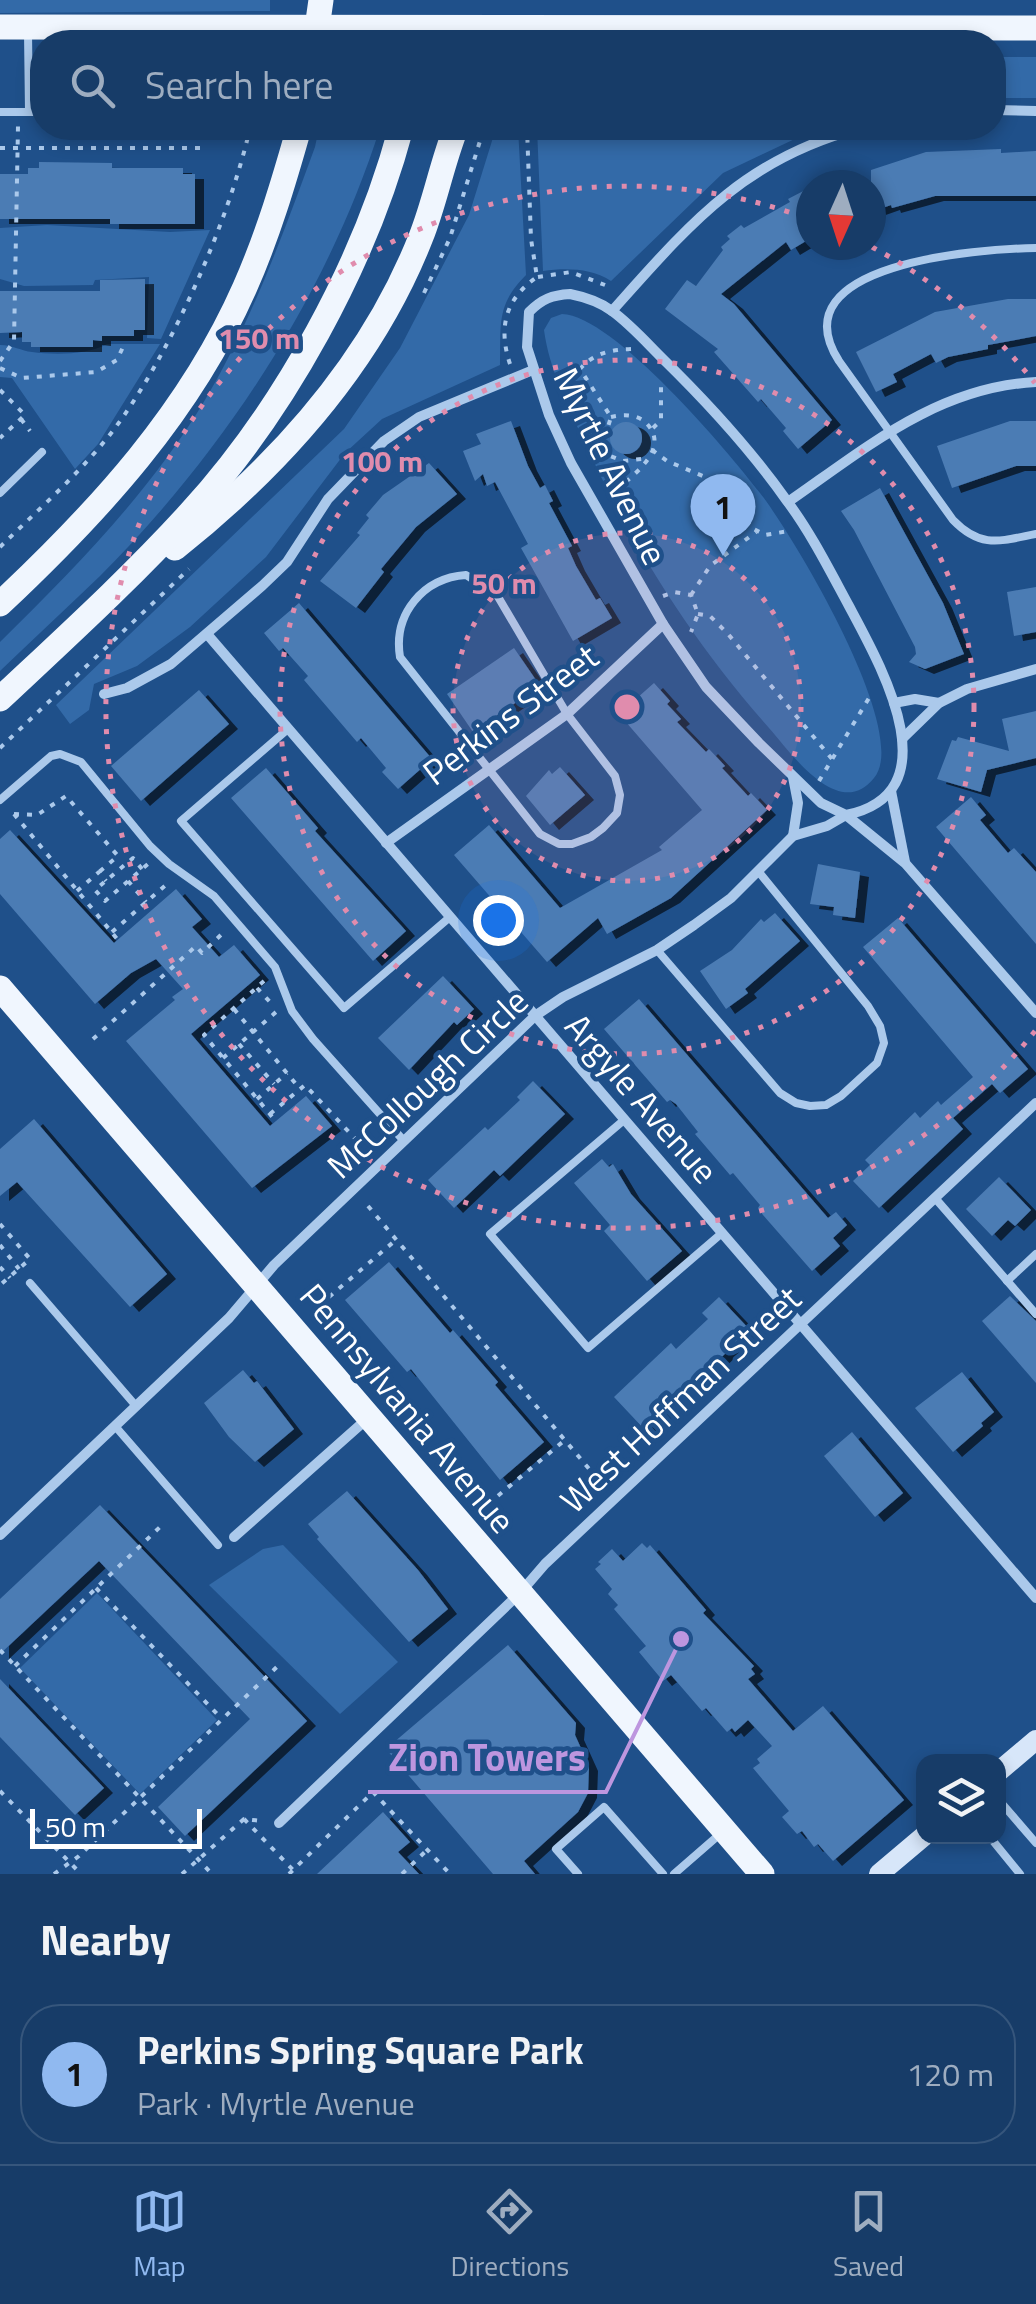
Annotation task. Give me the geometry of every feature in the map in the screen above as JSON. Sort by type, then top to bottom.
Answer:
[{"type":"main road","points":[[317,30],[321,0]]},
{"type":"main road","points":[[422,30],[426,0]]},
{"type":"main road","points":[[0,26],[172,30]]},
{"type":"main road","points":[[504,30],[585,26],[1036,28]]},
{"type":"main road","points":[[571,30],[585,26]]},
{"type":"main road","points":[[0,604],[68,540],[142,456],[190,391],[265,240],[294,140]]},
{"type":"main road","points":[[0,699],[114,592],[193,510],[244,444],[317,334],[372,218],[397,140]]},
{"type":"main road","points":[[114,592],[243,491],[284,451],[308,420],[392,300],[420,239],[452,140]]},
{"type":"main road","name":"Pennsylvania Avenue","points":[[0,988],[762,1874]]},
{"type":"main road","points":[[1006,1765],[1036,1740]]},
{"type":"main road","points":[[879,1874],[916,1843]]},
{"type":"street","points":[[1006,110],[1036,111]]},
{"type":"street","points":[[612,310],[685,228],[716,200],[757,172],[827,140]]},
{"type":"street","name":"Myrtle Avenue","points":[[905,863],[891,791],[902,762],[902,739],[894,703],[858,623],[788,502],[693,388],[612,310],[570,294],[540,301],[529,312],[526,347],[571,463],[663,624],[706,686],[822,803],[846,815],[905,863],[1036,1013]]},
{"type":"street","points":[[104,694],[171,664],[287,562],[328,499],[384,441],[419,418],[532,370]]},
{"type":"street","points":[[788,502],[891,430],[930,408],[998,385],[1036,382]]},
{"type":"street","name":"Perkins Street","points":[[386,843],[567,714],[663,624]]},
{"type":"street","name":"Argyle Avenue","points":[[207,634],[1036,1598]]},
{"type":"street","points":[[902,739],[939,703],[967,690],[1036,669]]},
{"type":"street","points":[[894,703],[915,699],[939,703]]},
{"type":"street","points":[[793,776],[798,803],[793,836]]},
{"type":"street","points":[[846,815],[878,804],[891,791]]},
{"type":"street","name":"McCollough Circle","points":[[0,1535],[229,1318],[274,1264],[535,1016],[564,996],[657,950],[730,898],[793,836],[827,826],[846,815]]},
{"type":"street","name":"West Hoffman Street","points":[[279,1823],[520,1593],[545,1564],[1036,1102]]},
{"type":"street","points":[[234,1537],[370,1416]]},
{"type":"lane","points":[[0,112],[29,112],[28,26]]},
{"type":"lane","points":[[1036,248],[946,254],[850,286],[835,298],[825,330],[828,344],[953,520],[968,535],[984,541],[1036,534]]},
{"type":"lane","points":[[0,493],[42,452]]},
{"type":"lane","points":[[466,575],[498,595],[567,714],[616,776],[620,794],[617,813],[591,837],[559,844],[540,834],[486,770],[400,658],[398,642],[414,601],[445,576],[466,575]]},
{"type":"lane","points":[[288,729],[181,820],[344,1008],[450,917]]},
{"type":"lane","points":[[0,800],[50,756],[70,756],[81,762],[159,854],[214,896],[257,945],[275,967],[292,1011],[313,1040],[404,1141]]},
{"type":"lane","points":[[657,950],[780,1093],[810,1106],[842,1096],[878,1063],[884,1043],[880,1026],[758,871]]},
{"type":"lane","points":[[624,1120],[490,1234],[588,1348],[722,1233]]},
{"type":"lane","points":[[935,1198],[1036,1314]]},
{"type":"lane","points":[[1007,1280],[1036,1254]]},
{"type":"lane","points":[[30,1284],[136,1406]]},
{"type":"lane","points":[[115,1426],[218,1545]]},
{"type":"lane","points":[[578,1874],[556,1849],[604,1807],[663,1874]]},
{"type":"lane","points":[[1006,1809],[1036,1843]]},
{"type":"lane","points":[[674,1874],[724,1830]]},
{"type":"lane","points":[[995,1844],[1020,1874]]},
{"type":"path","points":[[0,361],[14,340],[18,126]]},
{"type":"path","points":[[0,547],[67,482],[112,431],[162,352],[202,268],[248,140]]},
{"type":"path","points":[[527,140],[531,240],[538,277]]},
{"type":"path","points":[[0,148],[206,148]]},
{"type":"path","points":[[510,364],[503,335],[506,312],[518,292],[538,277],[571,272],[604,285]]},
{"type":"path","points":[[0,368],[22,378],[96,372],[117,360],[123,347]]},
{"type":"path","points":[[553,380],[580,369],[589,359],[603,353],[631,348]]},
{"type":"path","points":[[580,369],[611,417],[604,440],[610,456],[618,460],[648,458]]},
{"type":"path","points":[[652,429],[661,420],[661,376]]},
{"type":"path","points":[[0,390],[24,415],[0,438]]},
{"type":"path","points":[[611,417],[631,416],[652,429],[648,458],[611,495]]},
{"type":"path","points":[[20,419],[30,431]]},
{"type":"path","points":[[652,450],[667,461],[746,494],[760,487]]},
{"type":"path","points":[[618,460],[623,471],[620,486]]},
{"type":"path","points":[[746,494],[746,515],[756,532]]},
{"type":"path","points":[[691,595],[710,566],[756,532],[777,535],[791,530]]},
{"type":"path","points":[[662,596],[674,592],[691,595]]},
{"type":"path","points":[[687,635],[698,614],[691,595]]},
{"type":"path","points":[[698,614],[710,616],[719,625],[832,759]]},
{"type":"path","points":[[816,786],[872,694]]},
{"type":"path","points":[[77,891],[118,856],[66,796],[37,814],[14,814],[77,891],[112,932],[118,940]]},
{"type":"path","points":[[142,869],[132,858],[96,890],[105,901],[142,869],[159,854]]},
{"type":"path","points":[[99,872],[106,881]]},
{"type":"path","points":[[112,932],[172,880]]},
{"type":"path","points":[[128,881],[146,902]]},
{"type":"path","points":[[93,1039],[196,946],[202,952],[223,933]]},
{"type":"path","points":[[263,983],[204,1034],[272,1117],[306,1085],[362,1146]]},
{"type":"path","points":[[223,1058],[278,1010],[257,988]]},
{"type":"path","points":[[234,1010],[300,1089]]},
{"type":"path","points":[[239,1044],[274,1084]]},
{"type":"path","points":[[257,1099],[287,1073]]},
{"type":"path","points":[[368,1206],[590,1470]]},
{"type":"path","points":[[0,1224],[30,1260],[0,1284]]},
{"type":"path","points":[[330,1297],[397,1239]]},
{"type":"path","points":[[0,1245],[20,1268]]},
{"type":"path","points":[[0,1266],[16,1286]]},
{"type":"path","points":[[488,1504],[565,1440]]},
{"type":"path","points":[[15,1666],[162,1526]]},
{"type":"path","points":[[96,1588],[221,1718]]},
{"type":"path","points":[[0,1650],[212,1874]]},
{"type":"path","points":[[54,1874],[79,1856],[282,1663]]},
{"type":"path","points":[[0,1791],[81,1874]]},
{"type":"path","points":[[244,1819],[291,1872],[372,1792],[450,1874]]},
{"type":"path","points":[[182,1874],[244,1819],[279,1823]]},
{"type":"path","points":[[402,1874],[428,1850]]},
{"type":"shaded area","points":[[0,0],[270,0],[270,11],[0,13]]},
{"type":"shaded area","points":[[1006,57],[1036,57],[1036,98],[1006,98]]},
{"type":"shaded area","points":[[316,140],[376,140],[331,251],[267,368],[189,477],[145,528],[0,671],[0,642],[134,500],[202,405],[265,278]]},
{"type":"shaded area","points":[[492,140],[519,140],[526,275],[505,306],[500,365],[382,419],[345,453],[266,557],[190,627],[137,666],[94,684],[89,710],[70,724],[56,705],[344,429],[400,348],[469,215]]},
{"type":"shaded area","points":[[538,140],[793,140],[723,173],[611,281],[578,270],[543,271]]},
{"type":"shaded area","points":[[47,225],[170,232],[210,230],[161,339],[147,338],[149,277],[95,280],[93,285],[24,286],[0,279],[0,228]]},
{"type":"shaded area","points":[[562,314],[584,321],[639,360],[697,418],[776,515],[844,634],[877,720],[881,755],[874,778],[860,790],[831,788],[803,766],[741,695],[666,593],[623,520],[555,374],[544,330],[551,318]]},
{"type":"shaded area","points":[[107,344],[160,344],[98,444],[75,469],[12,378],[0,377],[0,345],[60,354]]},
{"type":"shaded area","points":[[283,1545],[398,1662],[340,1714],[209,1585],[263,1549]]},
{"type":"shaded area","points":[[97,1593],[217,1720],[140,1794],[20,1668]]},
{"type":"building","points":[[1036,151],[1036,196],[935,196],[886,207],[886,170],[871,170],[926,152]]},
{"type":"building","points":[[39,162],[183,168],[183,174],[195,174],[195,224],[0,219],[0,174],[28,174],[28,168],[39,168]]},
{"type":"building","points":[[796,195],[796,247],[791,250],[786,242],[721,294],[734,304],[832,420],[798,449],[761,399],[758,402],[714,352],[718,349],[665,309],[687,280],[696,286],[730,239],[727,236],[741,225],[744,228],[790,202],[788,199]]},
{"type":"building","points":[[145,279],[145,330],[134,330],[134,336],[102,336],[102,341],[93,340],[93,347],[31,347],[31,342],[22,342],[22,332],[0,333],[0,291],[100,291],[100,280]]},
{"type":"building","points":[[1008,299],[1036,299],[1036,336],[988,345],[988,349],[936,363],[931,354],[893,374],[897,382],[876,392],[856,352],[935,312]]},
{"type":"building","points":[[511,421],[528,466],[540,488],[545,485],[553,501],[549,503],[572,546],[568,548],[576,566],[612,618],[573,641],[521,548],[528,544],[495,482],[487,486],[483,474],[475,481],[463,451],[481,444],[476,434]]},
{"type":"building","points":[[1010,421],[1036,421],[1036,466],[1016,466],[952,488],[937,446]]},
{"type":"building","points":[[626,422],[638,426],[642,438],[638,450],[626,454],[614,450],[610,438],[614,426]]},
{"type":"building","points":[[429,463],[457,494],[416,527],[381,569],[384,572],[356,608],[320,581],[360,535],[357,533],[369,518],[366,515],[383,495]]},
{"type":"building","points":[[880,488],[943,603],[964,654],[925,669],[909,662],[916,654],[915,647],[841,511]]},
{"type":"building","points":[[1036,587],[1036,632],[1014,636],[1007,592]]},
{"type":"building","points":[[299,603],[432,759],[398,789],[361,738],[357,742],[304,680],[308,676],[264,633]]},
{"type":"building","points":[[514,648],[540,686],[473,732],[447,694]]},
{"type":"building","points":[[654,683],[681,719],[677,722],[706,752],[709,749],[748,796],[751,793],[767,810],[671,898],[607,934],[598,918],[547,962],[454,855],[489,825],[560,908],[662,850],[659,847],[702,810],[619,714]]},
{"type":"building","points":[[199,690],[229,724],[141,801],[111,766]]},
{"type":"building","points":[[1036,711],[1036,758],[987,770],[981,792],[937,779],[952,740],[958,737],[1009,751],[1002,719]]},
{"type":"building","points":[[560,767],[585,795],[550,825],[526,796],[549,770],[552,774]]},
{"type":"building","points":[[266,768],[318,828],[315,831],[406,931],[373,961],[231,798]]},
{"type":"building","points":[[971,797],[986,815],[980,820],[1008,853],[1014,848],[1036,872],[1036,944],[936,827]]},
{"type":"building","points":[[10,830],[114,943],[176,889],[202,919],[192,927],[219,957],[234,945],[260,975],[191,1034],[270,1126],[306,1096],[332,1126],[252,1188],[126,1041],[183,989],[156,959],[131,973],[95,1004],[0,894],[0,839]]},
{"type":"building","points":[[818,864],[860,872],[855,918],[833,915],[834,907],[810,904]]},
{"type":"building","points":[[775,913],[800,941],[745,989],[748,993],[726,1009],[700,971],[732,950],[761,919],[764,922]]},
{"type":"building","points":[[898,918],[1028,1069],[1000,1093],[992,1084],[953,1118],[963,1129],[879,1208],[853,1181],[870,1165],[865,1160],[915,1112],[920,1118],[973,1077],[863,947]]},
{"type":"building","points":[[443,976],[474,1009],[457,1025],[454,1022],[409,1070],[378,1038]]},
{"type":"building","points":[[639,999],[828,1218],[836,1212],[847,1225],[833,1238],[840,1246],[812,1271],[763,1215],[760,1205],[733,1173],[730,1175],[695,1134],[698,1132],[676,1104],[667,1102],[604,1029]]},
{"type":"building","points":[[533,1081],[565,1114],[500,1176],[494,1170],[454,1208],[428,1180],[520,1100],[517,1097]]},
{"type":"building","points":[[34,1119],[167,1274],[130,1307],[17,1182],[0,1196],[0,1149]]},
{"type":"building","points":[[602,1159],[609,1167],[613,1164],[631,1194],[682,1251],[647,1281],[604,1231],[610,1225],[574,1183]]},
{"type":"building","points":[[999,1177],[1031,1210],[1015,1226],[1008,1220],[992,1236],[966,1209]]},
{"type":"building","points":[[389,1262],[498,1382],[495,1385],[544,1442],[500,1480],[411,1369],[407,1372],[345,1300]]},
{"type":"building","points":[[1010,1296],[1036,1321],[1036,1383],[982,1321]]},
{"type":"building","points":[[719,1297],[750,1330],[645,1430],[614,1397],[671,1343],[676,1349],[708,1319],[702,1313]]},
{"type":"building","points":[[243,1370],[254,1383],[257,1381],[294,1429],[255,1462],[229,1437],[204,1403]]},
{"type":"building","points":[[962,1372],[994,1412],[953,1452],[915,1408]]},
{"type":"building","points":[[852,1432],[903,1493],[875,1517],[824,1456]]},
{"type":"building","points":[[347,1491],[448,1609],[409,1642],[308,1524]]},
{"type":"building","points":[[100,1505],[307,1721],[185,1836],[158,1807],[250,1719],[99,1561],[0,1654],[0,1599]]},
{"type":"building","points":[[642,1543],[647,1548],[650,1545],[706,1610],[703,1613],[754,1666],[751,1669],[755,1674],[748,1679],[793,1731],[823,1706],[904,1800],[833,1861],[818,1844],[814,1847],[802,1831],[797,1834],[782,1817],[789,1811],[753,1768],[772,1746],[748,1720],[735,1732],[732,1728],[727,1732],[706,1708],[702,1711],[671,1675],[663,1681],[639,1652],[646,1646],[614,1609],[618,1605],[608,1594],[612,1589],[595,1569],[612,1549],[623,1561]]},
{"type":"building","points":[[508,1645],[576,1723],[575,1735],[589,1766],[588,1793],[578,1812],[524,1861],[535,1874],[493,1874],[386,1749]]},
{"type":"building","points":[[0,1679],[104,1788],[75,1815],[0,1737]]},
{"type":"building","points":[[383,1812],[410,1842],[398,1852],[419,1874],[317,1874]]},
{"type":"place","name":"Perkins Spring Square Park","points":[[723,556]]},
{"type":"place","name":"Zion Towers","points":[[681,1639]]}]
